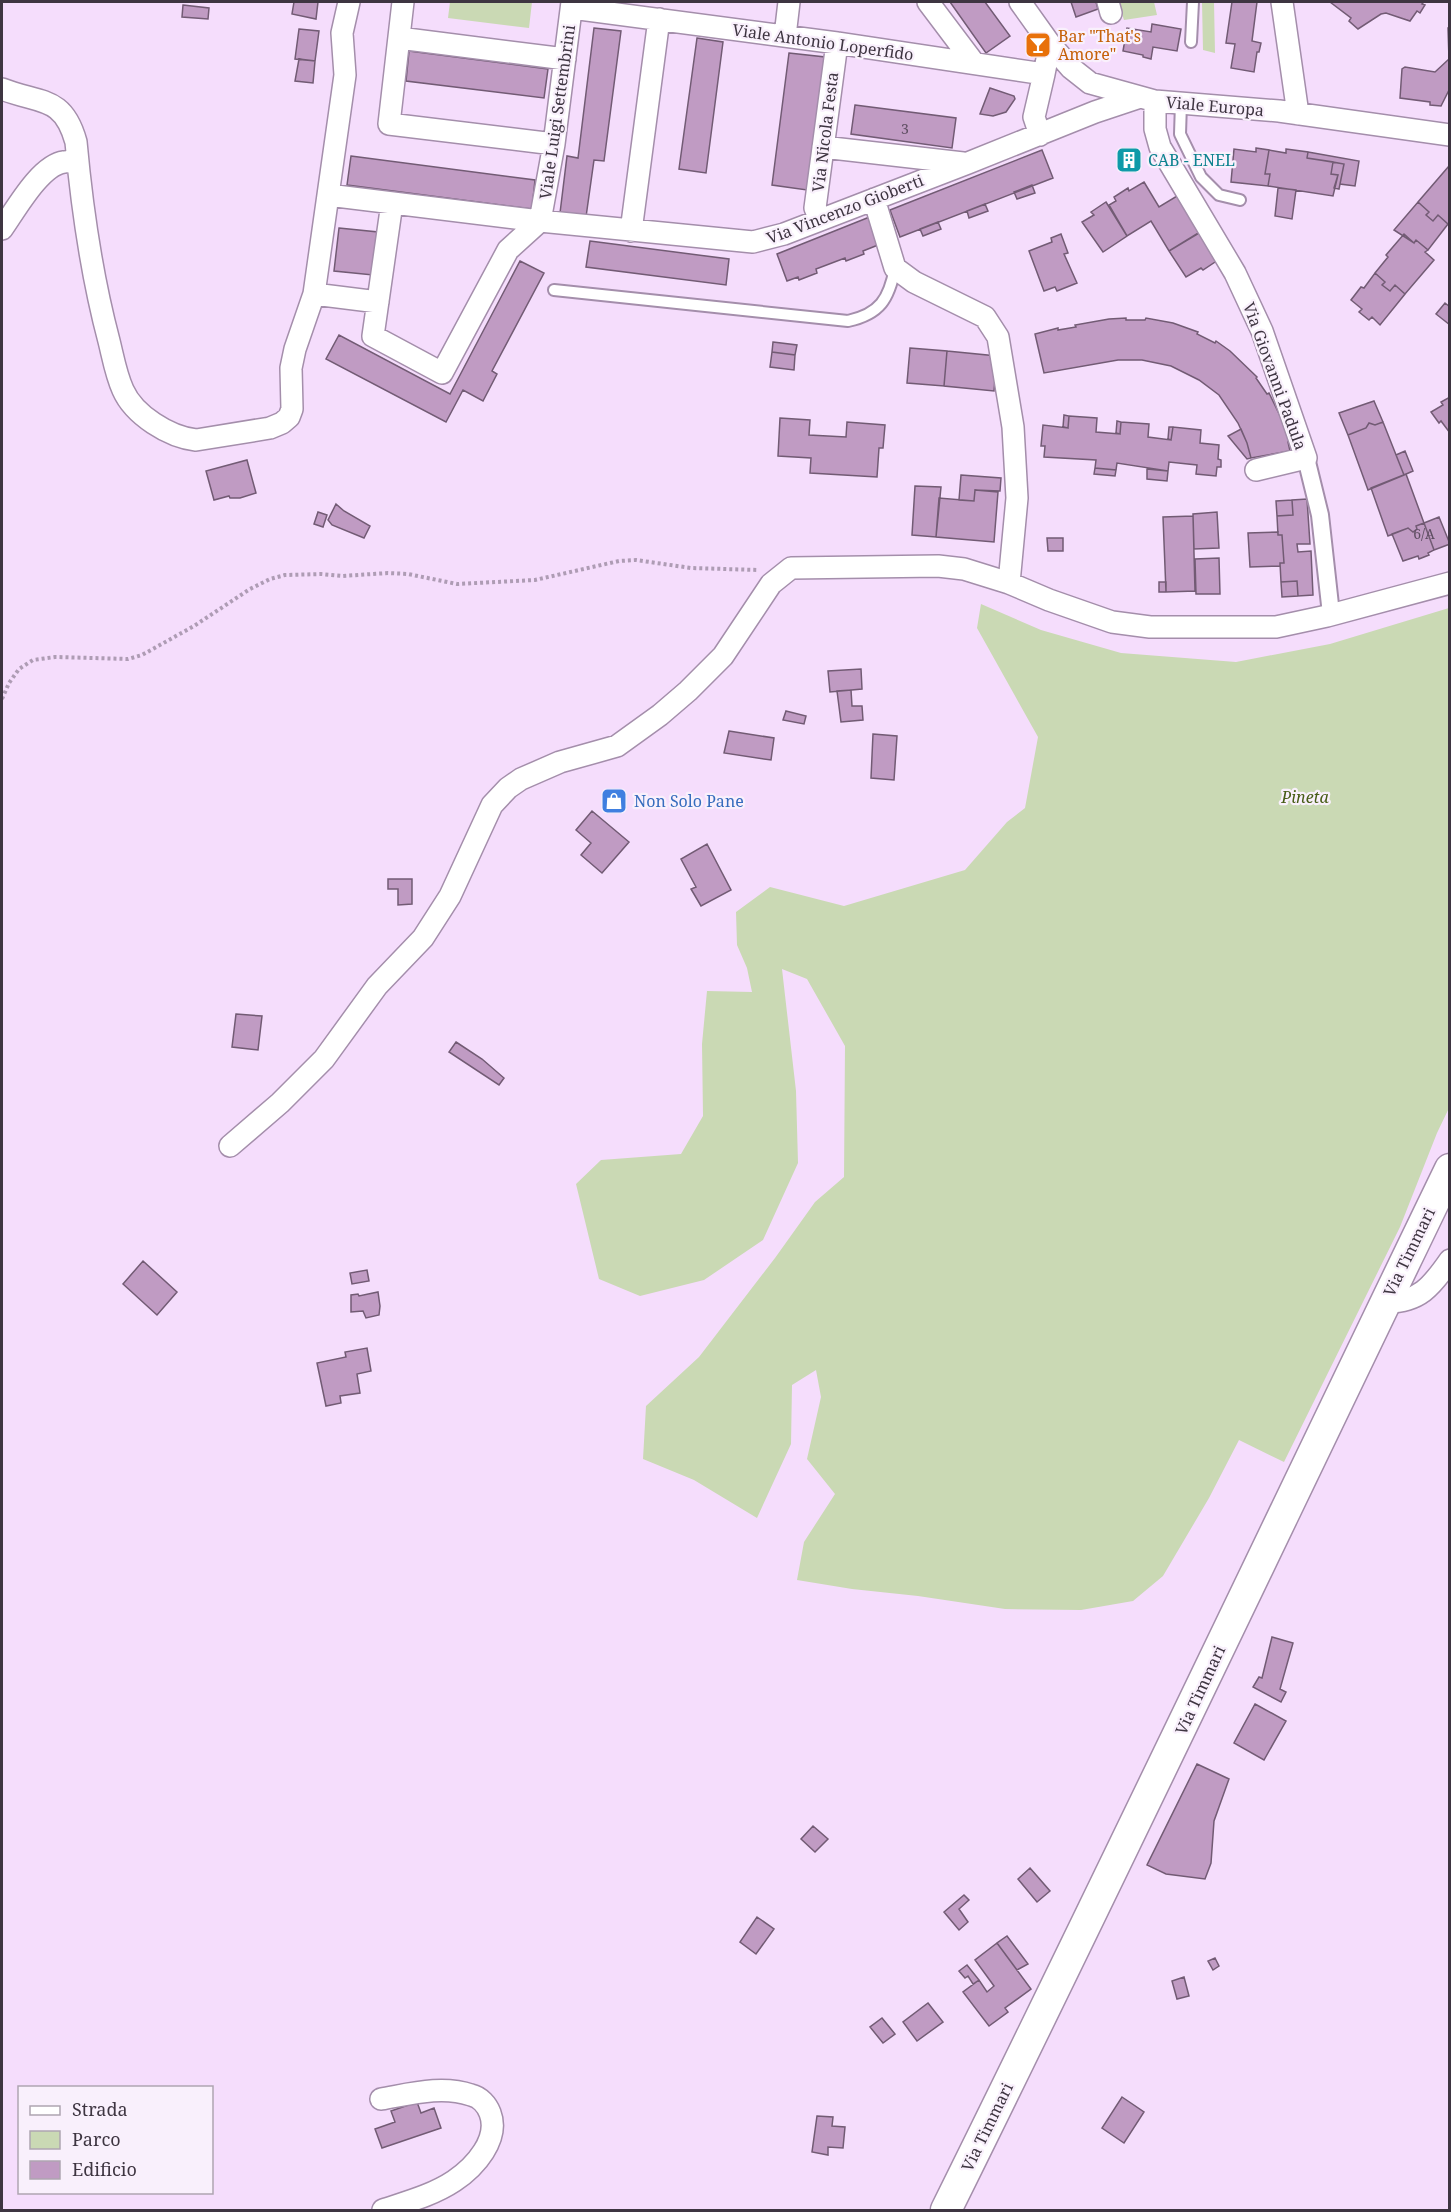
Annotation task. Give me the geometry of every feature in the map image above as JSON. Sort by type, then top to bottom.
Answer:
[{"type":"main road","name":"Via Timmari","points":[[946,2211],[1163,1767],[1449,1168]]},
{"type":"street","points":[[2,89],[55,107],[66,116],[72,126],[103,317],[123,391],[137,410],[171,433],[185,439],[211,438],[270,428],[289,417],[292,409],[291,368],[295,349],[314,294],[345,75],[342,33],[349,2]]},
{"type":"street","points":[[403,2],[389,124],[554,144]]},
{"type":"street","points":[[785,36],[789,2]]},
{"type":"street","points":[[928,2],[974,63]]},
{"type":"street","name":"Viale Europa","points":[[1020,2],[1050,44],[1071,68],[1090,83],[1146,99],[1298,114],[1449,135]]},
{"type":"street","points":[[1282,2],[1298,114]]},
{"type":"street","name":"Viale Antonio Loperfido","points":[[572,5],[1044,74]]},
{"type":"street","name":"Viale Luigi Settembrini","points":[[540,221],[554,144],[572,5]]},
{"type":"street","points":[[631,231],[659,19]]},
{"type":"street","points":[[399,38],[565,59]]},
{"type":"street","name":"Via Nicola Festa","points":[[820,220],[815,208],[837,43]]},
{"type":"street","points":[[1040,135],[1034,117],[1050,44]]},
{"type":"street","name":"Via Vincenzo Gioberti","points":[[328,195],[540,221],[753,242],[784,234],[1095,112],[1146,99]]},
{"type":"street","name":"Via Giovanni Padula","points":[[1146,99],[1160,147],[1234,273],[1262,331],[1306,458],[1320,515],[1331,614]]},
{"type":"street","name":"Via Vincenzo Gioberti","points":[[823,147],[968,163]]},
{"type":"street","points":[[2,229],[44,173],[54,165],[64,162],[78,164]]},
{"type":"street","points":[[874,199],[895,268],[914,282],[985,316],[998,337],[1013,427],[1017,498],[1009,583]]},
{"type":"street","points":[[392,203],[374,336],[442,373],[508,250],[540,221]]},
{"type":"street","points":[[314,294],[378,302]]},
{"type":"street","name":"Via Giovanni Padula","points":[[1256,470],[1306,458]]},
{"type":"street","points":[[230,1146],[280,1103],[324,1059],[377,986],[423,938],[450,897],[492,805],[500,795],[521,779],[560,762],[616,746],[660,715],[723,656],[771,584],[791,568],[938,566],[964,569],[1009,583],[1112,622],[1150,627],[1276,627],[1449,583]]},
{"type":"street","points":[[1385,1302],[1414,1298],[1434,1284],[1449,1260]]},
{"type":"street","points":[[381,2098],[443,2090],[472,2095],[488,2108],[494,2122],[491,2137],[483,2152],[455,2180],[435,2192],[383,2211]]},
{"type":"lane","points":[[1191,42],[1193,2]]},
{"type":"lane","points":[[1181,103],[1180,134],[1201,177],[1219,195],[1240,200]]},
{"type":"lane","points":[[554,290],[848,321],[862,318],[876,310],[885,301],[895,268]]},
{"type":"path","points":[[2,699],[19,669],[33,660],[55,657],[128,659],[142,655],[194,626],[250,589],[270,579],[285,575],[408,574],[458,584],[534,580],[619,561],[636,560],[718,570],[791,568]]},
{"type":"green space","points":[[450,2],[532,2],[529,28],[448,18]]},
{"type":"green space","points":[[1118,2],[1154,2],[1157,15],[1124,20]]},
{"type":"green space","points":[[1202,2],[1214,2],[1215,53],[1203,50]]},
{"type":"green space","name":"Pineta","points":[[981,604],[1041,630],[1121,653],[1236,662],[1330,644],[1449,608],[1449,1108],[1400,1227],[1284,1462],[1239,1440],[1209,1498],[1163,1576],[1133,1601],[1081,1610],[1005,1609],[797,1580],[804,1542],[835,1494],[807,1459],[821,1397],[816,1370],[792,1385],[791,1444],[757,1518],[694,1480],[643,1459],[646,1406],[699,1357],[815,1202],[844,1177],[845,1046],[807,979],[782,969],[796,1091],[798,1163],[763,1240],[704,1280],[640,1296],[599,1279],[576,1184],[601,1160],[681,1154],[703,1116],[702,1044],[707,991],[752,992],[747,968],[737,945],[736,912],[770,887],[844,906],[965,870],[1007,822],[1025,808],[1038,737],[977,628]]},
{"type":"building","points":[[294,2],[318,2],[316,19],[292,14]]},
{"type":"building","points":[[950,2],[985,2],[1010,36],[986,53]]},
{"type":"building","points":[[1071,2],[1096,2],[1098,9],[1076,17]]},
{"type":"building","points":[[1232,2],[1257,2],[1252,41],[1261,43],[1254,72],[1231,68],[1235,44],[1226,43]]},
{"type":"building","points":[[1330,2],[1424,2],[1422,4],[1425,5],[1420,13],[1417,11],[1410,21],[1386,13],[1358,29],[1349,21],[1351,18]]},
{"type":"building","points":[[183,5],[209,8],[208,19],[182,17]]},
{"type":"building","points":[[1152,24],[1181,29],[1177,51],[1153,47],[1151,59],[1123,51],[1127,28],[1151,32]]},
{"type":"building","points":[[594,28],[621,31],[604,161],[594,160],[586,217],[560,213],[567,156],[578,158]]},
{"type":"building","points":[[1448,28],[1450,28],[1450,88],[1441,106],[1430,105],[1430,102],[1400,98],[1402,69],[1405,67],[1435,72],[1449,59]]},
{"type":"building","points":[[299,29],[319,31],[315,61],[295,59]]},
{"type":"building","points":[[697,38],[723,42],[706,173],[679,169]]},
{"type":"building","points":[[409,51],[548,69],[544,98],[406,81]]},
{"type":"building","points":[[789,53],[825,57],[807,190],[772,185]]},
{"type":"building","points":[[299,59],[315,61],[313,83],[295,81]]},
{"type":"building","points":[[990,88],[1014,96],[1015,99],[1006,112],[993,116],[980,114]]},
{"type":"building","points":[[855,105],[956,118],[952,148],[851,134]]},
{"type":"building","points":[[1256,148],[1269,150],[1265,174],[1270,174],[1268,186],[1231,182],[1234,149],[1256,152]]},
{"type":"building","points":[[1286,149],[1308,152],[1307,158],[1333,162],[1331,174],[1338,175],[1333,196],[1268,186],[1270,174],[1265,174],[1269,150],[1286,153]]},
{"type":"building","points":[[1042,150],[1053,178],[900,237],[890,210]]},
{"type":"building","name":"CAB - ENEL","points":[[1128,152],[1135,164],[1130,167],[1123,156]]},
{"type":"building","points":[[1308,152],[1359,161],[1355,186],[1340,184],[1344,164],[1307,158]]},
{"type":"building","points":[[351,156],[535,180],[532,209],[347,185]]},
{"type":"building","points":[[1333,162],[1344,164],[1339,189],[1334,188],[1338,175],[1331,174]]},
{"type":"building","points":[[1449,166],[1450,223],[1448,224],[1438,215],[1433,221],[1426,215],[1429,212],[1418,202]]},
{"type":"building","points":[[1144,182],[1159,207],[1177,196],[1200,232],[1169,251],[1151,221],[1127,236],[1109,205],[1116,201],[1114,197]]},
{"type":"building","points":[[1032,185],[1035,193],[1017,199],[1014,192]]},
{"type":"building","points":[[1278,188],[1296,190],[1292,219],[1275,216]]},
{"type":"building","points":[[1106,202],[1127,236],[1103,252],[1082,222],[1094,215],[1091,212]]},
{"type":"building","points":[[1418,202],[1429,212],[1426,215],[1433,221],[1438,215],[1448,224],[1428,250],[1416,240],[1414,243],[1394,230]]},
{"type":"building","points":[[985,204],[988,211],[969,218],[967,211]]},
{"type":"building","points":[[872,216],[883,243],[846,261],[845,258],[816,269],[817,273],[799,280],[798,277],[787,281],[777,254]]},
{"type":"building","points":[[938,222],[941,229],[923,236],[920,229]]},
{"type":"building","points":[[339,228],[378,232],[373,275],[334,271]]},
{"type":"building","points":[[1204,230],[1218,260],[1186,277],[1169,251]]},
{"type":"building","points":[[1061,234],[1068,253],[1064,254],[1077,283],[1057,291],[1055,287],[1044,291],[1029,251],[1052,242],[1051,238]]},
{"type":"building","points":[[1404,234],[1414,243],[1416,240],[1428,250],[1425,252],[1434,260],[1405,294],[1395,285],[1390,291],[1382,285],[1385,282],[1375,273],[1388,257],[1386,255]]},
{"type":"building","points":[[590,241],[729,259],[726,285],[586,267]]},
{"type":"building","points":[[520,261],[544,273],[492,371],[497,374],[483,401],[463,390],[446,422],[326,359],[339,335],[450,394]]},
{"type":"building","points":[[1375,273],[1385,282],[1382,285],[1390,291],[1395,285],[1405,294],[1380,325],[1372,317],[1369,320],[1359,312],[1362,309],[1351,300]]},
{"type":"building","points":[[1445,303],[1450,307],[1450,325],[1436,314]]},
{"type":"building","points":[[1126,318],[1126,320],[1145,320],[1146,318],[1173,323],[1198,332],[1197,334],[1215,343],[1216,341],[1230,351],[1257,377],[1267,394],[1269,393],[1284,424],[1290,441],[1288,442],[1290,451],[1251,458],[1238,423],[1219,395],[1199,380],[1171,366],[1142,360],[1118,360],[1044,373],[1035,334],[1109,319]]},
{"type":"building","points":[[773,342],[797,345],[795,355],[772,352]]},
{"type":"building","points":[[910,348],[947,351],[944,386],[907,383]]},
{"type":"building","points":[[947,351],[997,356],[994,391],[944,386]]},
{"type":"building","points":[[772,352],[795,355],[794,370],[770,367]]},
{"type":"building","points":[[1450,397],[1450,433],[1431,412],[1443,405],[1441,402]]},
{"type":"building","points":[[1374,401],[1383,422],[1375,425],[1369,423],[1366,428],[1348,435],[1339,413]]},
{"type":"building","points":[[1064,415],[1069,416],[1068,428],[1063,427]]},
{"type":"building","points":[[1069,416],[1097,418],[1096,432],[1120,434],[1121,422],[1149,424],[1148,437],[1171,440],[1173,427],[1201,430],[1200,443],[1219,445],[1218,459],[1221,460],[1221,467],[1217,467],[1216,476],[1196,474],[1197,465],[1169,462],[1168,471],[1117,463],[1116,470],[1095,468],[1096,460],[1044,457],[1045,446],[1041,446],[1043,425],[1068,428]]},
{"type":"building","points":[[780,418],[810,420],[809,435],[846,437],[847,422],[885,425],[883,448],[879,448],[877,477],[810,473],[811,458],[778,456]]},
{"type":"building","points":[[1117,421],[1121,422],[1120,434],[1116,433]]},
{"type":"building","points":[[1383,422],[1404,475],[1368,490],[1348,435],[1366,428],[1369,423],[1375,425]]},
{"type":"building","points":[[1169,427],[1173,427],[1171,440],[1168,439]]},
{"type":"building","points":[[1241,429],[1251,458],[1247,459],[1228,436]]},
{"type":"building","points":[[1405,451],[1413,471],[1404,475],[1396,455]]},
{"type":"building","points":[[247,460],[256,493],[240,498],[229,496],[214,500],[206,471]]},
{"type":"building","points":[[1095,468],[1116,470],[1115,476],[1094,474]]},
{"type":"building","points":[[1147,469],[1168,471],[1167,481],[1147,479]]},
{"type":"building","points":[[1406,474],[1424,523],[1416,526],[1417,529],[1413,532],[1408,528],[1388,536],[1371,488]]},
{"type":"building","points":[[961,475],[1001,478],[1000,491],[975,490],[974,501],[959,500]]},
{"type":"building","points":[[915,486],[941,487],[936,537],[912,535]]},
{"type":"building","points":[[975,490],[998,492],[994,542],[936,537],[939,498],[974,501]]},
{"type":"building","points":[[1307,499],[1310,544],[1297,544],[1298,552],[1311,551],[1313,595],[1298,596],[1297,581],[1281,582],[1280,563],[1284,563],[1282,535],[1278,535],[1277,516],[1293,515],[1292,500]]},
{"type":"building","points":[[1292,500],[1293,515],[1277,516],[1276,501]]},
{"type":"building","points":[[336,504],[370,526],[364,538],[332,525],[328,520]]},
{"type":"building","points":[[318,512],[327,515],[323,527],[314,524]]},
{"type":"building","points":[[1217,512],[1219,548],[1194,549],[1193,514]]},
{"type":"building","points":[[1193,516],[1195,591],[1166,592],[1163,517]]},
{"type":"building","points":[[1439,517],[1450,544],[1434,550],[1424,523]]},
{"type":"building","points":[[1424,523],[1434,550],[1419,559],[1418,556],[1403,561],[1392,534],[1408,528],[1413,532],[1417,529],[1416,526]]},
{"type":"building","points":[[1278,532],[1278,535],[1282,535],[1284,563],[1280,563],[1280,566],[1250,567],[1248,533]]},
{"type":"building","points":[[1047,538],[1063,538],[1063,551],[1048,551]]},
{"type":"building","points":[[1219,558],[1220,594],[1196,594],[1195,559]]},
{"type":"building","points":[[1297,581],[1298,596],[1282,597],[1281,582]]},
{"type":"building","points":[[1159,582],[1166,582],[1166,592],[1159,592]]},
{"type":"building","points":[[861,669],[862,689],[830,692],[828,671]]},
{"type":"building","points":[[851,690],[852,706],[862,706],[863,720],[841,722],[837,691]]},
{"type":"building","points":[[786,711],[806,716],[804,724],[783,720]]},
{"type":"building","points":[[729,731],[774,738],[771,760],[724,753]]},
{"type":"building","points":[[873,734],[897,736],[894,780],[871,778]]},
{"type":"building","points":[[592,811],[629,842],[602,873],[581,855],[591,843],[576,830]]},
{"type":"building","points":[[707,844],[731,890],[701,906],[691,889],[696,887],[681,859]]},
{"type":"building","points":[[388,879],[412,879],[412,904],[398,905],[398,889],[388,889]]},
{"type":"building","points":[[236,1014],[262,1016],[258,1050],[232,1047]]},
{"type":"building","points":[[456,1042],[482,1059],[504,1078],[499,1085],[449,1052]]},
{"type":"building","points":[[143,1261],[177,1292],[157,1315],[123,1284]]},
{"type":"building","points":[[367,1270],[369,1281],[352,1284],[350,1273]]},
{"type":"building","points":[[378,1292],[379,1315],[366,1318],[363,1311],[351,1312],[351,1295],[358,1294],[359,1296]]},
{"type":"building","points":[[367,1348],[371,1371],[357,1374],[360,1393],[340,1396],[341,1403],[326,1406],[317,1363],[346,1357],[345,1352]]},
{"type":"building","points":[[1272,1637],[1293,1643],[1280,1689],[1286,1692],[1281,1702],[1253,1687],[1259,1677],[1262,1678]]},
{"type":"building","points":[[1255,1704],[1286,1721],[1264,1760],[1234,1743]]},
{"type":"building","points":[[1197,1764],[1229,1779],[1214,1821],[1211,1863],[1205,1879],[1166,1874],[1147,1865]]},
{"type":"building","points":[[813,1826],[828,1839],[815,1852],[801,1839]]},
{"type":"building","points":[[1030,1868],[1050,1891],[1037,1902],[1018,1879]]},
{"type":"building","points":[[964,1895],[969,1900],[959,1909],[968,1922],[959,1930],[944,1912]]},
{"type":"building","points":[[757,1917],[774,1929],[756,1954],[740,1942]]},
{"type":"building","points":[[1007,1936],[1028,1964],[1017,1970],[997,1943]]},
{"type":"building","points":[[997,1943],[1031,1989],[1005,2008],[1008,2012],[989,2026],[963,1992],[979,1980],[987,1992],[994,1986],[975,1960]]},
{"type":"building","points":[[1215,1958],[1219,1966],[1213,1970],[1208,1961]]},
{"type":"building","points":[[967,1965],[979,1980],[973,1984],[968,1976],[965,1978],[959,1971]]},
{"type":"building","points":[[1184,1977],[1189,1996],[1177,1999],[1172,1981]]},
{"type":"building","points":[[928,2003],[943,2022],[917,2041],[903,2022]]},
{"type":"building","points":[[882,2018],[895,2034],[883,2043],[870,2027]]},
{"type":"building","points":[[1122,2097],[1144,2112],[1124,2143],[1102,2128]]},
{"type":"building","points":[[417,2102],[421,2113],[434,2108],[441,2128],[382,2148],[375,2129],[395,2122],[391,2111]]},
{"type":"building","points":[[817,2116],[833,2117],[832,2126],[845,2127],[843,2148],[828,2147],[828,2155],[812,2152]]},
{"type":"place","name":"Bar \"That's Amore\"","points":[[1038,45]]},
{"type":"place","name":"CAB - ENEL","points":[[1129,160]]},
{"type":"place","name":"Non Solo Pane","points":[[614,801]]}]
